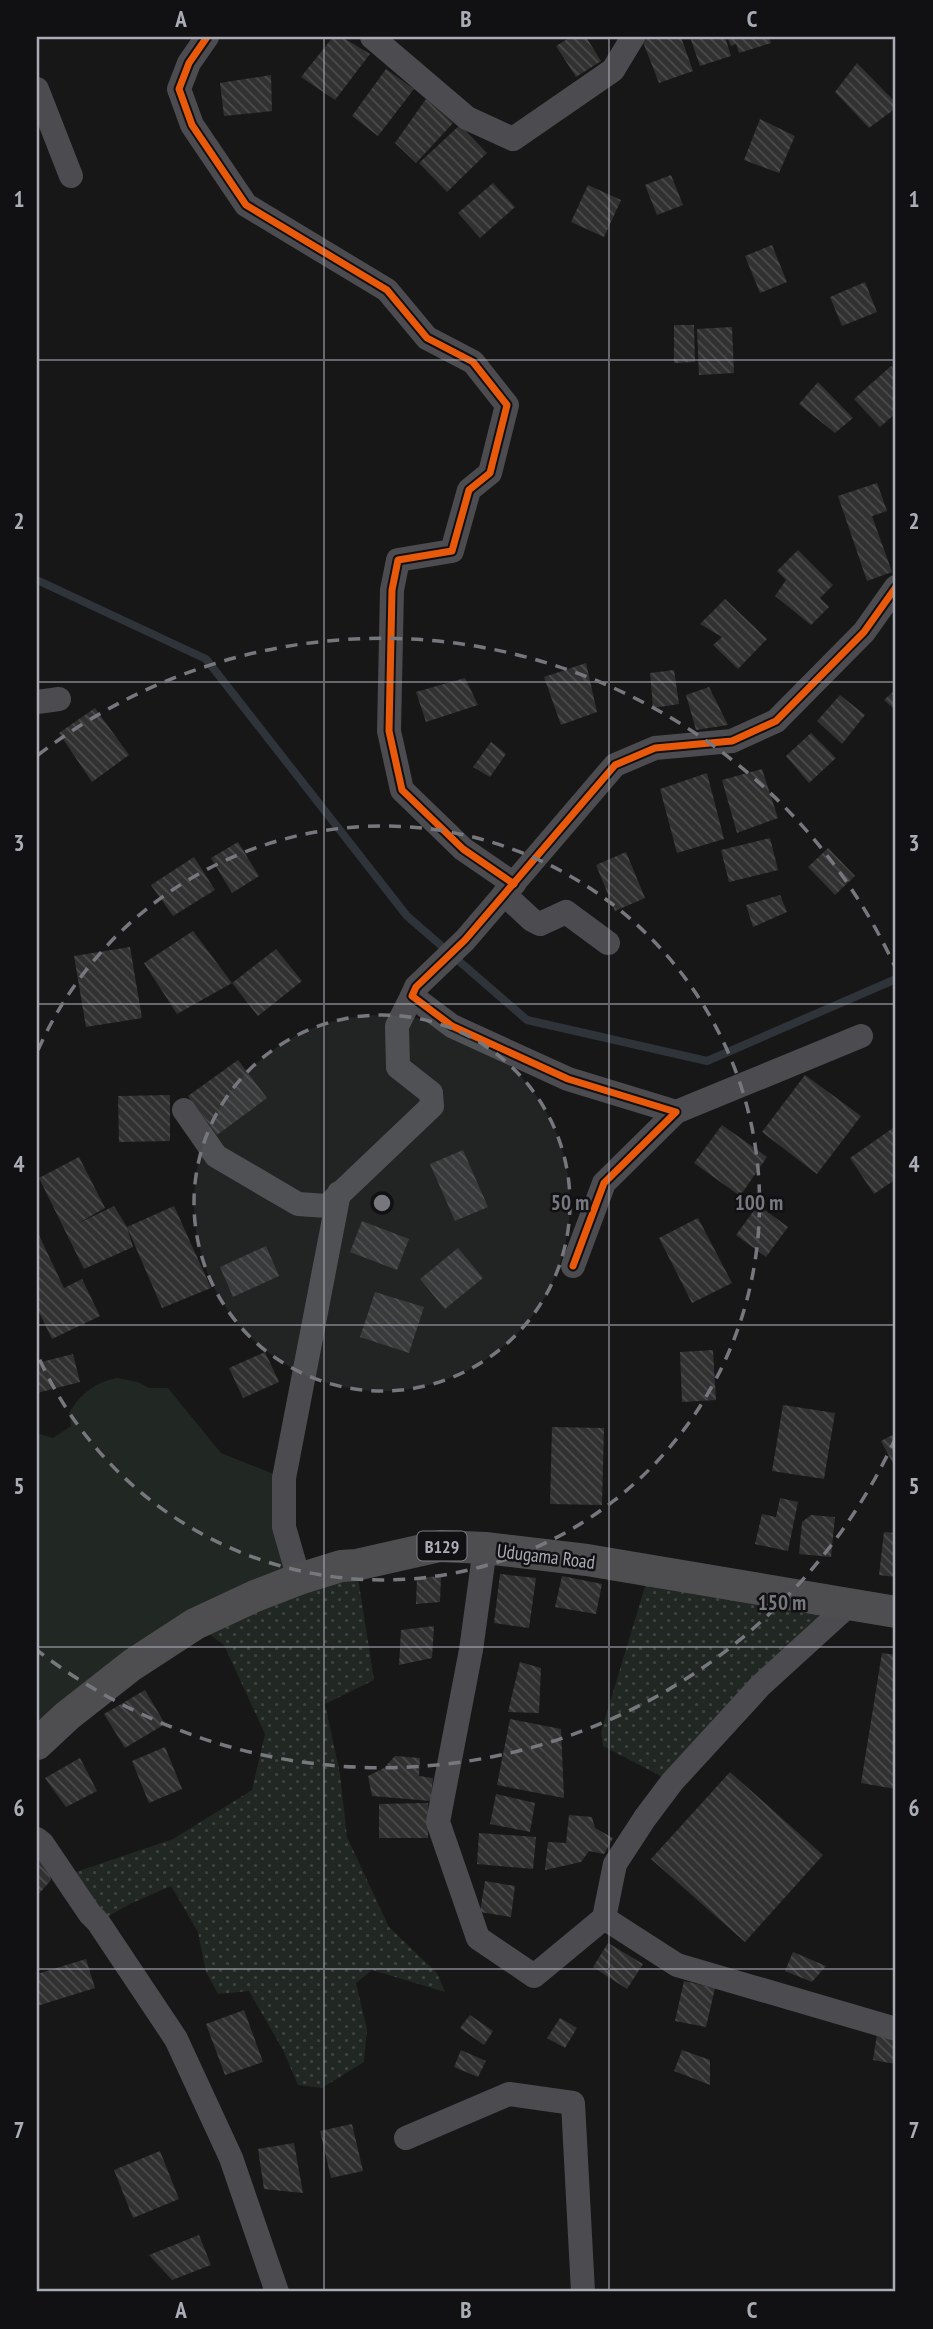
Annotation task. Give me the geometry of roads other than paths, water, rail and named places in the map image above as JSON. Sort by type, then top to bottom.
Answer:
[{"type":"main road","name":"Udugama Road","points":[[37,1744],[67,1716],[132,1665],[195,1624],[254,1595],[341,1566],[440,1546],[485,1548],[625,1566],[896,1612]]},
{"type":"street","points":[[207,37],[189,63],[179,89],[192,125],[246,205],[387,290],[427,338],[472,362],[507,405],[490,473],[469,490],[452,551],[398,560],[392,590],[389,731],[402,790],[509,889],[532,920],[540,924],[566,912],[608,943]]},
{"type":"street","points":[[372,37],[467,118],[513,139],[613,71],[633,37]]},
{"type":"street","points":[[37,89],[71,176]]},
{"type":"street","points":[[184,1110],[216,1156],[298,1204],[327,1206],[432,1106],[431,1093],[398,1067],[397,1026],[414,991],[465,940],[615,765],[655,748],[732,741],[776,721],[864,632],[896,587]]},
{"type":"street","points":[[414,991],[452,1026],[568,1079],[676,1112]]},
{"type":"street","points":[[573,1266],[604,1183],[676,1112],[861,1036]]},
{"type":"street","points":[[299,1578],[284,1527],[284,1478],[339,1193]]},
{"type":"street","points":[[485,1548],[471,1650],[438,1822],[478,1938],[534,1976],[604,1918],[615,1864],[672,1782],[760,1686],[850,1604]]},
{"type":"street","points":[[37,1839],[98,1922],[176,2039],[231,2158],[277,2292]]},
{"type":"street","points":[[604,1918],[677,1965],[896,2029]]},
{"type":"street","points":[[406,2138],[509,2094],[573,2103],[583,2292]]},
{"type":"waterway","points":[[37,580],[206,659],[407,916],[527,1020],[707,1061],[896,979]]}]
